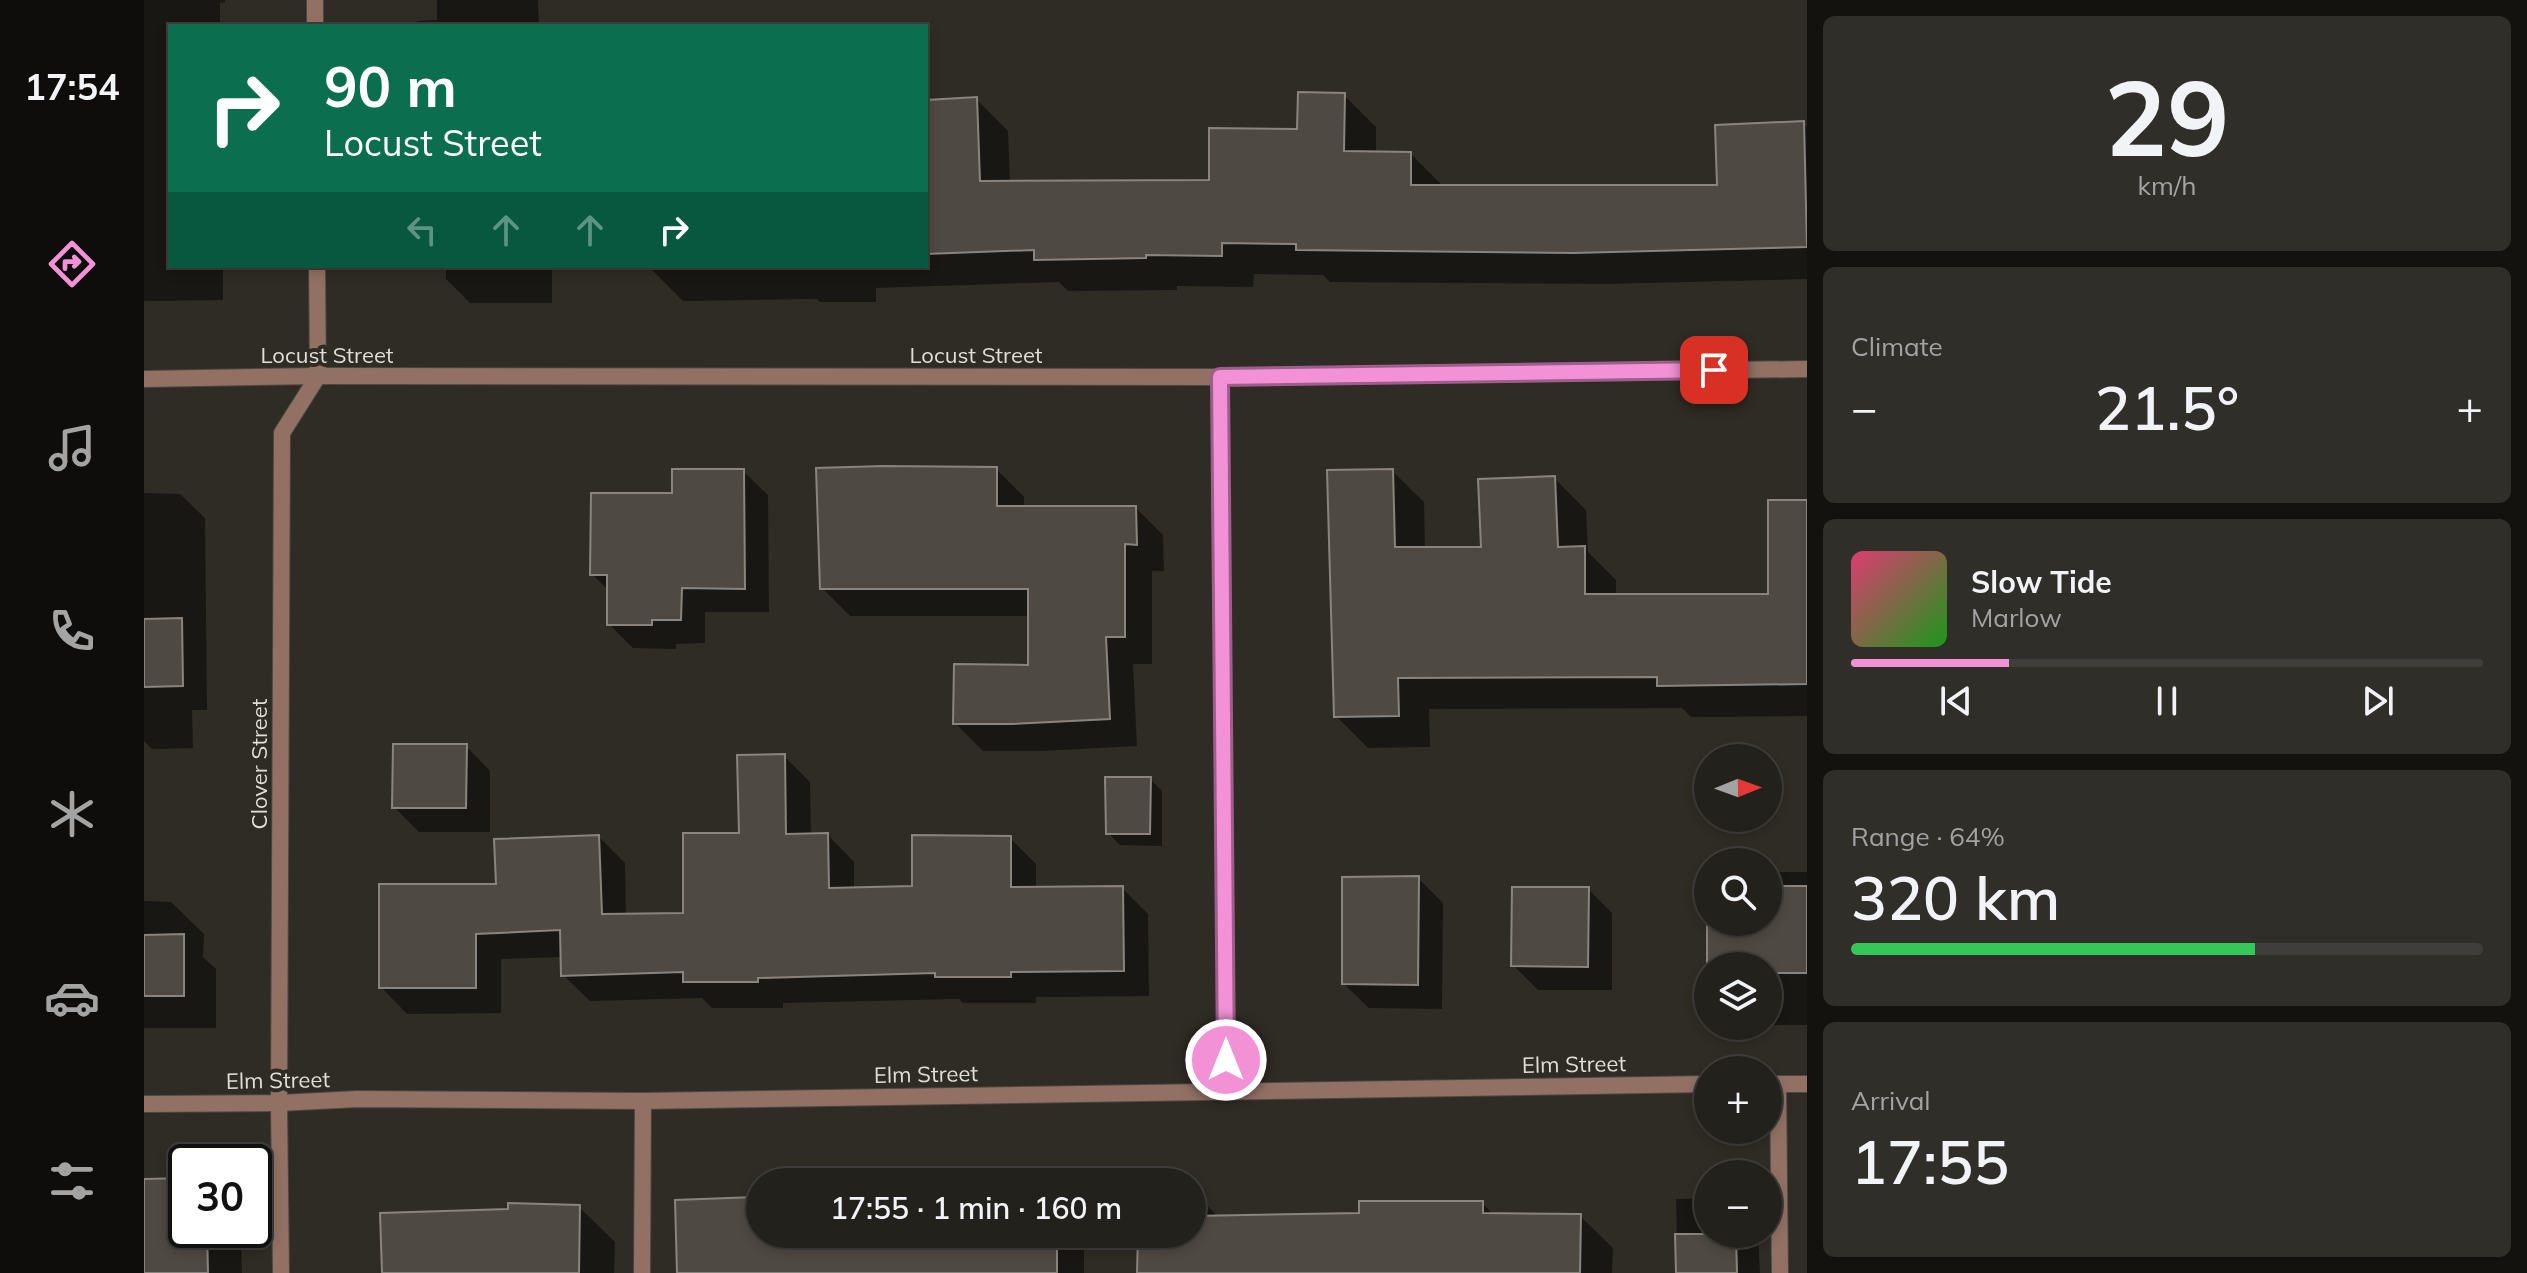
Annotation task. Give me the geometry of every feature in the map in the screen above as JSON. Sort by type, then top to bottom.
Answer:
[{"type":"street","points":[[315,0],[315,24]]},
{"type":"street","points":[[317,268],[318,376]]},
{"type":"street","name":"Locust Street","points":[[144,379],[318,376],[1220,377],[1807,369]]},
{"type":"street","name":"Clover Street","points":[[281,1273],[282,433],[318,376]]},
{"type":"street","points":[[1220,377],[1226,1091]]},
{"type":"street","name":"Elm Street","points":[[144,1104],[357,1099],[643,1101],[1694,1084]]},
{"type":"street","points":[[1782,1084],[1807,1084]]},
{"type":"street","points":[[642,1273],[643,1101]]},
{"type":"street","points":[[1775,1144],[1780,1273]]},
{"type":"building","points":[[1298,92],[1345,93],[1344,151],[1411,152],[1411,185],[1717,185],[1715,125],[1804,121],[1807,247],[1573,253],[1296,250],[1296,244],[1222,243],[1222,256],[1146,255],[1146,258],[1034,260],[1034,250],[928,254],[928,100],[977,97],[980,181],[1209,180],[1209,128],[1297,129]]},
{"type":"building","points":[[997,467],[997,506],[1136,506],[1137,545],[1125,544],[1125,637],[1106,637],[1110,719],[953,724],[954,664],[1028,665],[1028,589],[820,589],[816,468]]},
{"type":"building","points":[[672,469],[744,469],[745,589],[682,588],[681,620],[652,620],[652,625],[607,625],[607,575],[590,575],[591,493],[672,493]]},
{"type":"building","points":[[1393,469],[1395,547],[1481,547],[1478,479],[1555,476],[1558,547],[1585,546],[1585,594],[1768,594],[1768,500],[1807,500],[1807,684],[1657,686],[1657,677],[1398,678],[1399,716],[1334,717],[1327,470]]},
{"type":"building","points":[[182,618],[183,686],[144,687],[144,619]]},
{"type":"building","points":[[393,744],[467,744],[466,808],[392,808]]},
{"type":"building","points":[[785,754],[786,834],[828,833],[829,888],[912,886],[912,835],[1011,836],[1011,887],[1123,886],[1124,971],[1011,972],[1011,977],[935,977],[935,973],[758,978],[758,982],[683,982],[683,972],[561,976],[560,930],[476,934],[476,988],[379,988],[379,884],[496,884],[494,839],[599,835],[602,914],[683,913],[683,833],[739,833],[737,755]]},
{"type":"building","points":[[1105,777],[1151,777],[1150,834],[1106,834]]},
{"type":"building","points":[[1419,876],[1418,985],[1342,984],[1342,877]]},
{"type":"building","points":[[1782,886],[1807,886],[1807,973],[1782,973],[1782,952],[1707,952],[1707,936],[1782,936]]},
{"type":"building","points":[[1512,887],[1589,887],[1588,967],[1511,966]]},
{"type":"building","points":[[184,934],[184,996],[144,996],[144,935]]},
{"type":"building","points":[[168,1178],[168,1248],[207,1248],[208,1273],[144,1273],[144,1179]]},
{"type":"building","points":[[746,1197],[746,1248],[1057,1248],[1057,1273],[677,1273],[675,1200]]},
{"type":"building","points":[[1359,1201],[1483,1201],[1483,1213],[1581,1214],[1580,1273],[1137,1273],[1138,1248],[1206,1248],[1206,1216],[1359,1213]]},
{"type":"building","points":[[508,1203],[580,1205],[579,1273],[382,1273],[380,1213],[508,1209]]},
{"type":"building","points":[[1675,1234],[1694,1234],[1694,1248],[1736,1248],[1737,1273],[1676,1273]]},
{"type":"route","points":[[1226,1060],[1220,377],[1714,370]]}]
